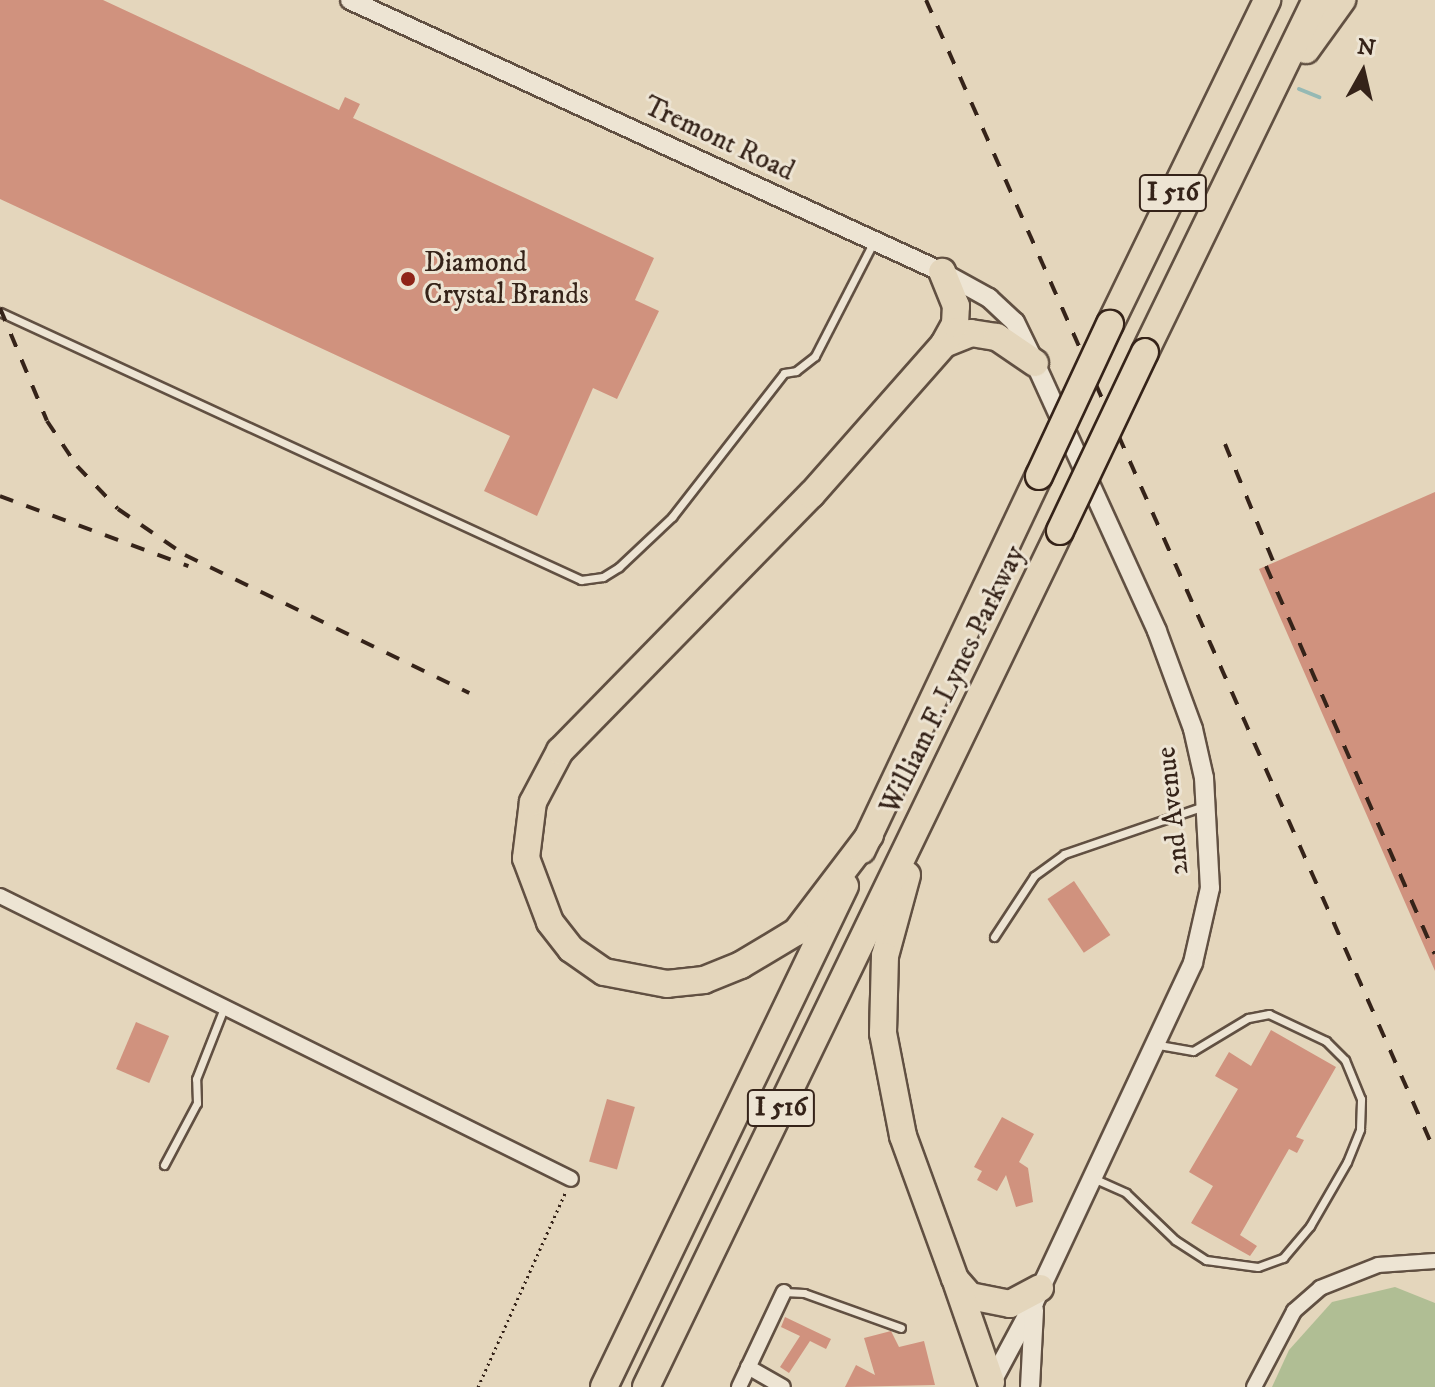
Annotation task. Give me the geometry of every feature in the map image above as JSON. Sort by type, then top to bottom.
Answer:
[{"type":"highway","points":[[1235,62],[1255,0]]},
{"type":"highway","name":"William F. Lynes Parkway","points":[[604,1387],[1267,0]]},
{"type":"highway","name":"William F. Lynes Parkway","points":[[646,1387],[1316,0]]},
{"type":"highway","points":[[1266,105],[1342,0]]},
{"type":"highway","points":[[870,835],[796,932],[741,965],[704,980],[667,984],[604,972],[571,949],[550,922],[526,858],[533,802],[560,751],[811,495],[944,344],[955,324],[956,306],[942,272]]},
{"type":"highway","points":[[944,344],[971,333],[997,337],[1035,363]]},
{"type":"highway","points":[[916,829],[885,956],[883,1033],[903,1136],[991,1385]]},
{"type":"highway","points":[[955,1279],[970,1296],[997,1304],[1010,1304],[1037,1296]]},
{"type":"street","name":"Tremont Road","points":[[350,0],[942,272],[989,298],[1015,322],[1035,363]]},
{"type":"street","name":"2nd Avenue","points":[[991,1385],[1037,1296],[1155,1044],[1202,932],[1210,888],[1206,805],[1193,729],[1157,631],[1035,363]]},
{"type":"street","points":[[0,896],[571,1179]]},
{"type":"street","points":[[1254,1387],[1294,1311],[1320,1288],[1378,1265],[1435,1261]]},
{"type":"street","points":[[739,1387],[784,1292]]},
{"type":"street","points":[[1030,1387],[1037,1296]]},
{"type":"street","points":[[748,1367],[783,1387]]},
{"type":"lane","points":[[0,312],[581,580],[603,577],[619,567],[662,527],[784,373],[796,371],[815,356],[874,241]]},
{"type":"lane","points":[[994,937],[1034,876],[1064,854],[1206,805]]},
{"type":"lane","points":[[164,1165],[197,1103],[196,1079],[224,1008]]},
{"type":"lane","points":[[1091,1177],[1126,1193],[1175,1240],[1206,1260],[1258,1267],[1283,1258],[1310,1226],[1347,1162],[1360,1129],[1361,1099],[1345,1060],[1326,1041],[1269,1014],[1248,1018],[1193,1051],[1155,1044]]},
{"type":"lane","points":[[784,1292],[804,1293],[901,1328]]},
{"type":"path","points":[[478,1387],[571,1179]]},
{"type":"green space","points":[[1395,1287],[1435,1303],[1435,1387],[1272,1387],[1289,1350],[1332,1302]]},
{"type":"building","name":"Diamond Crystal Brands","points":[[0,0],[103,0],[339,110],[345,97],[360,104],[353,118],[654,258],[635,300],[659,311],[617,399],[593,388],[537,516],[484,491],[510,436],[0,199]]},
{"type":"building","points":[[1435,492],[1435,971],[1259,569]]},
{"type":"building","points":[[1074,881],[1110,935],[1084,953],[1047,899]]},
{"type":"building","points":[[136,1022],[169,1036],[149,1083],[116,1069]]},
{"type":"building","points":[[1271,1030],[1336,1067],[1296,1137],[1304,1140],[1297,1153],[1289,1149],[1240,1235],[1257,1246],[1250,1256],[1191,1223],[1213,1186],[1189,1172],[1238,1089],[1215,1076],[1229,1052],[1251,1066]]},
{"type":"building","points":[[607,1099],[635,1107],[617,1169],[589,1161]]},
{"type":"building","points":[[1002,1117],[1034,1134],[1019,1162],[1028,1168],[1033,1202],[1016,1207],[1006,1175],[997,1191],[977,1180],[982,1171],[974,1167]]},
{"type":"building","points":[[785,1317],[831,1339],[826,1349],[810,1341],[789,1373],[780,1367],[800,1336],[781,1327]]},
{"type":"building","points":[[891,1331],[899,1347],[924,1341],[935,1385],[845,1387],[856,1365],[875,1375],[864,1338]]},
{"type":"waterway","points":[[1299,89],[1319,97]]},
{"type":"railway","points":[[926,0],[1435,1152]]},
{"type":"railway","points":[[0,308],[47,421],[77,466],[118,509],[185,555],[469,693]]},
{"type":"railway","points":[[1225,444],[1273,561]]},
{"type":"railway","points":[[0,496],[188,566]]},
{"type":"railway","points":[[1266,566],[1435,954]]},
{"type":"place","name":"Diamond Crystal Brands","points":[[408,279]]}]
